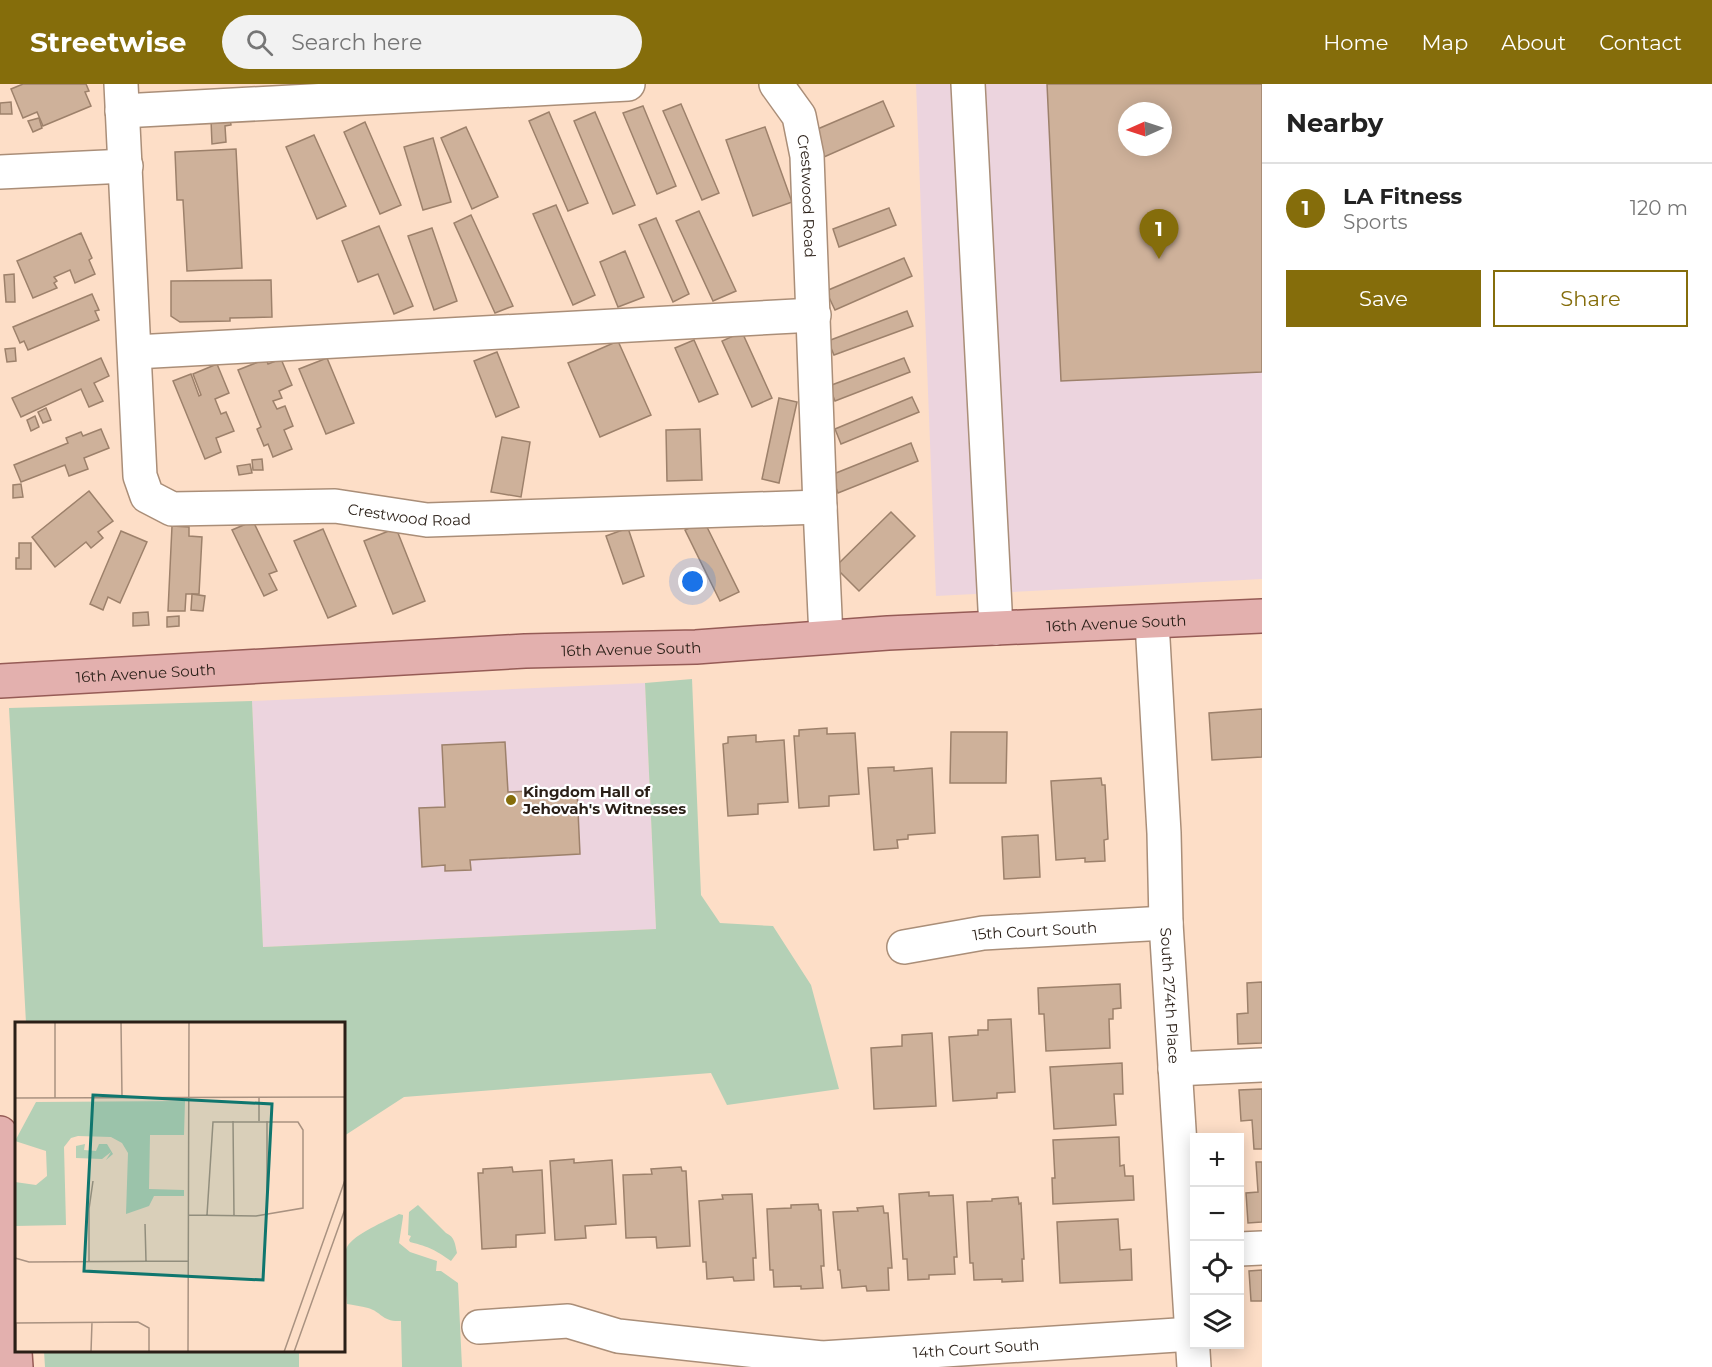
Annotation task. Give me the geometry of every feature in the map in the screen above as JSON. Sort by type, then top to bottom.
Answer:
[{"type":"main road","name":"16th Avenue South","points":[[0,681],[525,651],[696,647],[826,636],[1262,616]]},
{"type":"main road","points":[[0,1150],[16,1367]]},
{"type":"street","name":"Crestwood Road","points":[[628,84],[122,98],[140,476],[147,496],[172,509],[335,506],[427,520],[820,507]]},
{"type":"street","name":"Crestwood Road","points":[[776,84],[799,116],[807,156],[826,636]]},
{"type":"street","points":[[968,84],[996,628]]},
{"type":"street","points":[[0,172],[126,166]]},
{"type":"street","points":[[135,352],[814,315]]},
{"type":"street","name":"South 274th Place","points":[[1152,622],[1164,833],[1166,923],[1175,1069],[1190,1241]]},
{"type":"street","name":"15th Court South","points":[[904,947],[983,933],[1166,923]]},
{"type":"street","points":[[1175,1069],[1262,1065]]},
{"type":"street","points":[[1244,1249],[1262,1248]]},
{"type":"street","name":"14th Court South","points":[[479,1327],[567,1322],[618,1336],[822,1358],[1190,1334]]},
{"type":"street","name":"South 274th Place","points":[[1193,1349],[1194,1367]]},
{"type":"shaded area","points":[[916,84],[1262,84],[1262,579],[936,596]]},
{"type":"shaded area","points":[[645,683],[656,929],[263,947],[252,701]]},
{"type":"green space","points":[[692,679],[701,895],[720,923],[773,926],[811,985],[839,1089],[727,1105],[711,1073],[404,1097],[345,1135],[345,1022],[26,1022],[9,708],[252,701],[263,947],[656,929],[645,683]]},
{"type":"green space","points":[[418,1205],[453,1239],[457,1253],[451,1261],[432,1249],[410,1242],[409,1212]]},
{"type":"green space","points":[[399,1214],[403,1215],[399,1243],[410,1252],[437,1261],[436,1271],[441,1271],[458,1283],[462,1367],[402,1367],[401,1321],[390,1320],[368,1308],[347,1304],[345,1253],[351,1242]]},
{"type":"green space","points":[[44,1352],[299,1352],[299,1367],[45,1367]]},
{"type":"building","points":[[23,84],[86,84],[89,91],[85,92],[91,106],[43,126],[37,112],[23,118],[11,89]]},
{"type":"building","points":[[1047,84],[1262,84],[1262,372],[1061,381]]},
{"type":"building","points":[[883,101],[894,126],[824,157],[813,131]]},
{"type":"building","points":[[11,102],[12,114],[0,114],[0,103]]},
{"type":"building","points":[[681,104],[719,193],[702,200],[663,111]]},
{"type":"building","points":[[643,106],[676,186],[657,194],[623,113]]},
{"type":"building","points":[[549,112],[588,203],[568,211],[529,121]]},
{"type":"building","points":[[595,112],[635,205],[613,214],[574,121]]},
{"type":"building","points":[[39,118],[42,128],[33,132],[28,121]]},
{"type":"building","points":[[230,119],[231,125],[225,126],[226,142],[212,144],[211,120]]},
{"type":"building","points":[[365,122],[401,205],[380,214],[344,132]]},
{"type":"building","points":[[466,127],[498,197],[472,209],[441,138]]},
{"type":"building","points":[[765,127],[792,202],[753,216],[726,140]]},
{"type":"building","points":[[314,135],[346,206],[317,219],[286,147]]},
{"type":"building","points":[[433,138],[451,202],[423,210],[404,147]]},
{"type":"building","points":[[236,149],[242,268],[187,271],[183,200],[177,200],[175,152]]},
{"type":"building","points":[[556,205],[595,295],[573,305],[533,214]]},
{"type":"building","points":[[889,208],[896,225],[839,247],[833,229]]},
{"type":"building","points":[[699,211],[736,291],[713,301],[676,221]]},
{"type":"building","points":[[471,215],[513,306],[495,313],[454,223]]},
{"type":"building","points":[[656,218],[689,294],[673,302],[639,225]]},
{"type":"building","points":[[379,226],[413,306],[394,314],[378,274],[358,282],[342,241]]},
{"type":"building","points":[[432,228],[457,301],[434,310],[408,236]]},
{"type":"building","points":[[81,233],[92,258],[89,260],[95,274],[75,283],[70,270],[54,277],[57,281],[54,283],[57,288],[33,298],[17,261]]},
{"type":"building","points":[[625,251],[644,297],[618,307],[600,262]]},
{"type":"building","points":[[904,258],[912,276],[835,310],[826,291]]},
{"type":"building","points":[[14,274],[15,302],[6,302],[4,275]]},
{"type":"building","points":[[271,280],[272,317],[180,322],[171,316],[171,281]]},
{"type":"building","points":[[92,294],[99,310],[95,311],[99,320],[28,350],[24,341],[20,343],[13,327]]},
{"type":"building","points":[[907,311],[913,326],[834,355],[828,341]]},
{"type":"building","points":[[742,332],[772,398],[752,407],[722,341]]},
{"type":"building","points":[[694,340],[718,394],[699,402],[675,348]]},
{"type":"building","points":[[618,341],[651,415],[600,437],[568,363]]},
{"type":"building","points":[[15,348],[16,361],[7,362],[5,349]]},
{"type":"building","points":[[497,352],[519,407],[496,417],[474,361]]},
{"type":"building","points":[[101,358],[109,376],[94,383],[103,401],[89,407],[81,389],[21,417],[12,398]]},
{"type":"building","points":[[327,358],[354,423],[326,434],[299,369]]},
{"type":"building","points":[[904,358],[910,372],[835,401],[829,386]]},
{"type":"building","points":[[266,359],[268,364],[281,359],[292,385],[279,391],[282,398],[273,401],[277,409],[285,406],[293,426],[284,430],[292,449],[273,457],[268,444],[264,446],[257,429],[261,427],[238,370]]},
{"type":"building","points":[[217,364],[229,393],[215,399],[221,414],[226,412],[234,431],[216,438],[221,452],[205,459],[173,381],[191,374],[199,396],[201,395],[193,374]]},
{"type":"building","points":[[912,397],[919,412],[841,444],[835,429]]},
{"type":"building","points":[[779,398],[797,402],[779,483],[762,479]]},
{"type":"building","points":[[46,408],[51,420],[43,423],[38,412]]},
{"type":"building","points":[[35,416],[39,427],[31,431],[27,420]]},
{"type":"building","points":[[101,429],[109,448],[84,458],[88,469],[69,476],[65,465],[21,482],[14,465],[68,443],[66,438],[81,432],[83,436]]},
{"type":"building","points":[[700,429],[702,480],[667,481],[666,430]]},
{"type":"building","points":[[502,437],[530,442],[521,497],[491,492]]},
{"type":"building","points":[[911,443],[918,461],[838,493],[831,475]]},
{"type":"building","points":[[262,459],[263,470],[253,470],[252,460]]},
{"type":"building","points":[[250,464],[252,473],[239,475],[237,466]]},
{"type":"building","points":[[21,484],[23,497],[13,498],[13,485]]},
{"type":"building","points":[[89,491],[113,521],[98,532],[103,538],[91,548],[86,542],[55,567],[32,537]]},
{"type":"building","points":[[891,512],[915,536],[859,591],[835,567]]},
{"type":"building","points":[[253,521],[277,571],[269,574],[277,590],[264,596],[232,530]]},
{"type":"building","points":[[704,521],[739,592],[720,601],[685,530]]},
{"type":"building","points":[[172,526],[189,527],[189,536],[202,537],[199,594],[186,594],[185,611],[168,611]]},
{"type":"building","points":[[396,528],[425,601],[393,614],[364,541]]},
{"type":"building","points":[[628,528],[644,576],[623,584],[606,536]]},
{"type":"building","points":[[323,529],[356,606],[328,618],[294,541]]},
{"type":"building","points":[[121,531],[147,542],[120,603],[108,597],[103,610],[90,604]]},
{"type":"building","points":[[19,543],[31,543],[31,569],[16,569]]},
{"type":"building","points":[[192,594],[205,596],[203,611],[191,610]]},
{"type":"building","points":[[148,612],[149,625],[133,626],[133,613]]},
{"type":"building","points":[[179,616],[179,626],[167,627],[167,617]]},
{"type":"building","points":[[1262,709],[1262,757],[1212,760],[1209,713]]},
{"type":"building","points":[[827,728],[827,734],[855,733],[859,794],[829,796],[829,806],[799,808],[794,736],[799,736],[799,730]]},
{"type":"building","points":[[951,732],[1007,732],[1006,783],[950,783]]},
{"type":"building","points":[[756,735],[756,742],[784,740],[788,802],[758,804],[758,814],[728,816],[723,744],[728,743],[728,737]]},
{"type":"building","name":"Kingdom Hall of Jehovah's Witnesses","points":[[505,742],[508,792],[577,789],[580,854],[470,860],[471,870],[445,871],[445,865],[422,867],[419,808],[445,807],[442,745]]},
{"type":"building","points":[[894,767],[894,771],[932,768],[935,833],[908,835],[908,839],[897,840],[898,848],[874,850],[868,768]]},
{"type":"building","points":[[1101,778],[1102,785],[1105,785],[1108,839],[1104,840],[1105,861],[1085,862],[1085,858],[1056,860],[1051,781]]},
{"type":"building","points":[[1038,835],[1040,877],[1004,879],[1002,837]]},
{"type":"building","points":[[1262,982],[1262,1043],[1238,1044],[1237,1014],[1248,1013],[1247,983]]},
{"type":"building","points":[[1120,984],[1121,1008],[1113,1009],[1113,1019],[1109,1019],[1110,1048],[1046,1051],[1044,1014],[1039,1014],[1038,988]]},
{"type":"building","points":[[1011,1019],[1015,1092],[997,1093],[997,1098],[953,1101],[949,1037],[978,1035],[978,1030],[988,1030],[988,1020]]},
{"type":"building","points":[[932,1033],[936,1106],[874,1109],[871,1048],[902,1046],[902,1035]]},
{"type":"building","points":[[1122,1063],[1123,1094],[1114,1094],[1116,1125],[1054,1129],[1050,1067]]},
{"type":"building","points":[[1262,1089],[1262,1149],[1254,1149],[1252,1120],[1241,1121],[1239,1090]]},
{"type":"building","points":[[1119,1137],[1120,1166],[1124,1165],[1125,1176],[1133,1176],[1134,1200],[1053,1204],[1052,1178],[1055,1178],[1053,1140]]},
{"type":"building","points":[[574,1159],[574,1163],[612,1160],[616,1224],[585,1226],[586,1238],[555,1240],[550,1161]]},
{"type":"building","points":[[1256,1162],[1262,1162],[1262,1222],[1248,1223],[1246,1193],[1258,1192]]},
{"type":"building","points":[[512,1167],[513,1172],[542,1170],[545,1233],[516,1235],[516,1247],[482,1249],[478,1173],[483,1173],[483,1169]]},
{"type":"building","points":[[681,1167],[682,1171],[686,1171],[690,1246],[657,1248],[656,1237],[626,1238],[623,1175],[652,1174],[651,1169]]},
{"type":"building","points":[[929,1192],[929,1196],[953,1195],[957,1257],[954,1257],[955,1274],[929,1275],[929,1279],[908,1280],[907,1259],[903,1259],[899,1194]]},
{"type":"building","points":[[752,1194],[756,1258],[753,1258],[754,1280],[734,1281],[733,1277],[707,1279],[706,1262],[703,1262],[699,1201],[723,1199],[722,1195]]},
{"type":"building","points":[[1018,1197],[1019,1204],[1021,1203],[1023,1281],[974,1280],[973,1263],[970,1263],[967,1202]]},
{"type":"building","points":[[818,1204],[821,1210],[823,1288],[774,1287],[773,1270],[770,1270],[767,1209]]},
{"type":"building","points":[[883,1206],[884,1213],[888,1213],[892,1268],[888,1268],[889,1290],[867,1291],[866,1286],[842,1288],[840,1270],[838,1270],[833,1212],[858,1211],[857,1208]]},
{"type":"building","points":[[1118,1219],[1120,1250],[1131,1249],[1132,1280],[1060,1283],[1057,1222]]},
{"type":"building","points":[[1262,1270],[1262,1301],[1251,1301],[1249,1271]]},
{"type":"place","name":"LA Fitness","points":[[1159,259]]},
{"type":"place","name":"Kingdom Hall of Jehovah's Witnesses","points":[[511,800]]}]
